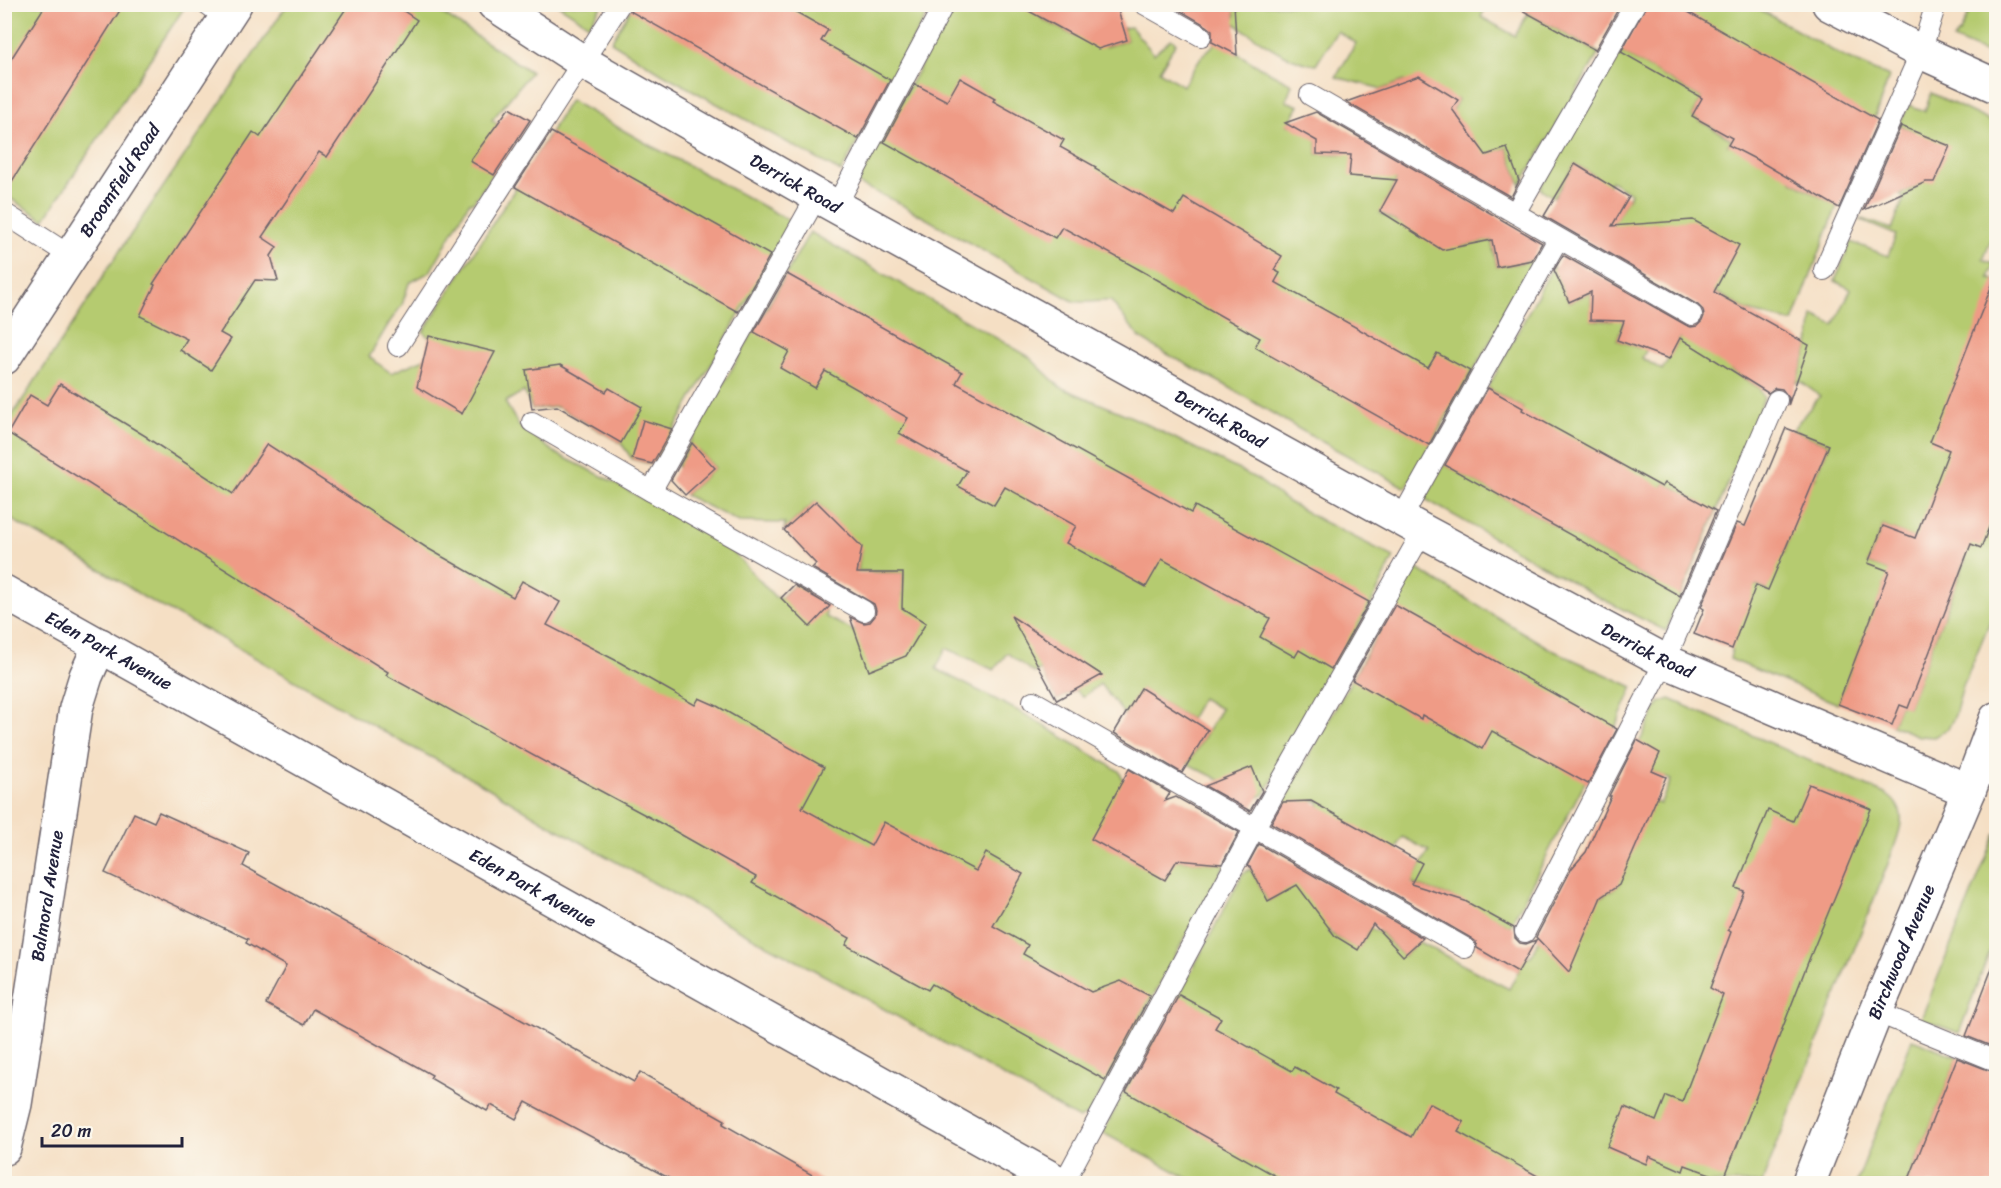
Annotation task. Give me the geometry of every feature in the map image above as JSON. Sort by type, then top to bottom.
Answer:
[{"type":"street","name":"Derrick Road","points":[[494,4],[583,62],[827,201],[1412,525],[1665,661],[1969,791]]},
{"type":"street","points":[[1828,4],[1921,52],[1996,86]]},
{"type":"street","name":"Broomfield Road","points":[[4,358],[72,256],[223,9]]},
{"type":"street","name":"Eden Park Avenue","points":[[4,592],[1062,1184]]},
{"type":"street","name":"Balmoral Avenue","points":[[4,1148],[15,1104],[76,708],[86,676],[100,645]]},
{"type":"street","name":"Birchwood Avenue","points":[[1808,1184],[1876,1012],[1969,791],[1996,719]]},
{"type":"lane","points":[[398,346],[621,4]]},
{"type":"lane","points":[[651,491],[944,4]]},
{"type":"lane","points":[[1144,4],[1202,36]]},
{"type":"lane","points":[[1515,213],[1635,4]]},
{"type":"lane","points":[[1824,270],[1921,52],[1936,4]]},
{"type":"lane","points":[[1310,94],[1692,315]]},
{"type":"lane","points":[[4,213],[72,256]]},
{"type":"lane","points":[[1062,1184],[1254,829],[1558,239]]},
{"type":"lane","points":[[1525,932],[1665,661],[1777,400]]},
{"type":"lane","points":[[532,422],[864,611]]},
{"type":"lane","points":[[1033,701],[1465,948]]},
{"type":"lane","points":[[1876,1012],[1996,1060]]},
{"type":"green space","points":[[428,4],[531,72],[492,120],[508,132],[489,181],[473,202],[469,203],[430,272],[409,283],[402,305],[369,357],[391,373],[424,359],[462,368],[423,332],[570,100],[792,222],[654,465],[632,459],[621,443],[558,407],[532,409],[524,391],[505,402],[519,426],[557,454],[604,477],[718,541],[736,555],[775,597],[781,598],[797,582],[826,610],[826,617],[856,632],[878,625],[902,596],[903,573],[858,571],[861,549],[816,501],[784,530],[785,523],[739,522],[685,495],[715,468],[699,451],[679,470],[677,465],[810,232],[1028,356],[1060,387],[1134,418],[1257,479],[1288,502],[1394,557],[1371,604],[1264,795],[1245,802],[1226,783],[1188,764],[1221,709],[1202,698],[1190,719],[1141,689],[1125,715],[1100,684],[1083,697],[1075,690],[1057,700],[1041,670],[1034,673],[1007,653],[994,670],[946,648],[936,669],[1026,715],[1119,771],[1123,780],[1156,797],[1177,860],[1225,864],[1089,1114],[1079,1119],[545,822],[475,780],[400,741],[210,632],[145,598],[105,572],[5,516],[5,426],[106,271],[287,5]]},
{"type":"green space","points":[[1973,4],[1987,5],[1996,9],[1996,57],[1953,39],[1960,32]]},
{"type":"green space","points":[[4,5],[186,5],[44,220],[5,195]]},
{"type":"green space","points":[[558,5],[602,5],[589,25]]},
{"type":"green space","points":[[633,5],[932,5],[841,172],[663,74],[611,42]]},
{"type":"green space","points":[[954,5],[1030,5],[1042,19],[1076,37],[1093,8],[1105,47],[1127,40],[1123,28],[1131,27],[1154,54],[1171,39],[1176,43],[1159,71],[1183,86],[1201,57],[1218,41],[1292,84],[1286,101],[1299,106],[1288,125],[1317,133],[1317,154],[1351,153],[1398,177],[1380,213],[1400,223],[1456,223],[1461,246],[1491,240],[1497,267],[1537,260],[1406,488],[1140,338],[1111,301],[1073,301],[893,200],[856,183]]},
{"type":"green space","points":[[1234,5],[1487,5],[1481,17],[1515,36],[1528,13],[1599,53],[1521,185],[1507,148],[1485,156],[1438,134],[1458,100],[1404,81],[1382,89],[1336,77],[1356,43],[1337,31],[1316,65],[1293,59],[1231,21],[1235,17]]},
{"type":"green space","points":[[1674,5],[1752,5],[1844,57],[1889,77],[1867,139]]},
{"type":"green space","points":[[1618,50],[1702,98],[1692,116],[1731,139],[1728,145],[1759,129],[1792,181],[1831,203],[1853,164],[1793,322],[1748,311],[1611,227],[1631,193],[1611,181],[1591,215],[1595,176],[1575,164],[1554,198],[1540,188]]},
{"type":"green space","points":[[1931,93],[1996,124],[1996,238],[1992,237],[1983,259],[1994,264],[1989,278],[1996,281],[1996,309],[1991,323],[1996,325],[1996,607],[1963,686],[1955,715],[1948,729],[1934,737],[1919,736],[1892,725],[1900,705],[1908,707],[1966,559],[1883,526],[1868,563],[1890,571],[1838,704],[1730,659],[1732,649],[1731,575],[1767,590],[1747,538],[1784,553],[1792,531],[1778,464],[1815,479],[1829,445],[1792,430],[1820,396],[1801,382],[1796,383],[1809,345],[1813,315],[1834,325],[1851,289],[1835,281],[1851,242],[1888,256],[1896,235],[1860,220],[1892,229],[1904,198],[1900,195],[1919,185],[1904,153],[1913,131],[1899,125],[1909,105],[1925,111]]},
{"type":"green space","points":[[1553,266],[1569,302],[1591,292],[1591,320],[1613,321],[1615,298],[1630,302],[1617,340],[1639,348],[1662,323],[1642,358],[1662,370],[1682,335],[1747,343],[1731,370],[1759,388],[1764,398],[1666,631],[1600,598],[1425,499],[1444,464],[1655,582],[1700,503],[1665,483],[1652,505],[1512,427],[1523,408],[1488,388]]},
{"type":"green space","points":[[1415,568],[1552,650],[1633,687],[1615,728],[1510,926],[1449,896],[1411,882],[1429,851],[1403,837],[1386,868],[1321,822],[1319,801],[1282,803]]},
{"type":"green space","points":[[1670,699],[1887,795],[1895,802],[1901,817],[1899,834],[1889,861],[1762,1183],[1197,1183],[1103,1133],[1243,873],[1251,869],[1268,901],[1297,884],[1340,912],[1328,932],[1358,949],[1370,929],[1381,933],[1403,956],[1419,942],[1509,989],[1526,957],[1531,956],[1539,940],[1620,884],[1592,846],[1650,813],[1611,796],[1623,788],[1660,804],[1671,780],[1634,763],[1632,757],[1659,703]]},
{"type":"green space","points":[[1996,833],[1996,935],[1959,1033],[1921,1019]]},
{"type":"green space","points":[[1912,1039],[1958,1057],[1907,1183],[1856,1184]]},
{"type":"building","points":[[46,4],[124,4],[4,194],[4,70]]},
{"type":"building","points":[[349,4],[393,4],[417,20],[327,157],[319,152],[262,237],[277,247],[271,256],[278,281],[255,280],[220,333],[231,339],[211,370],[180,350],[187,339],[140,316],[155,285],[153,284],[253,132],[260,137]]},
{"type":"building","points":[[632,4],[782,4],[828,30],[821,41],[890,80],[858,139],[630,11]]},
{"type":"building","points":[[1016,4],[1116,4],[1127,40],[1098,49]]},
{"type":"building","points":[[1169,4],[1234,4],[1237,55],[1212,42],[1212,30],[1207,26]]},
{"type":"building","points":[[1511,4],[1621,4],[1595,50]]},
{"type":"building","points":[[1647,4],[1674,4],[1878,120],[1839,208],[1728,145],[1732,138],[1692,116],[1702,98],[1621,52]]},
{"type":"building","points":[[1419,76],[1458,100],[1452,109],[1486,155],[1507,148],[1519,181],[1511,197],[1346,102]]},
{"type":"building","points":[[960,78],[995,98],[993,101],[1064,140],[1060,147],[1174,214],[1184,198],[1282,256],[1274,270],[1280,273],[1275,282],[1428,368],[1437,353],[1470,371],[1429,445],[1255,347],[1260,338],[1142,271],[1062,227],[1055,238],[884,142],[915,84],[947,101]]},
{"type":"building","points":[[509,108],[530,120],[494,175],[470,161]]},
{"type":"building","points":[[1316,112],[1542,243],[1532,260],[1497,267],[1492,240],[1442,250],[1380,211],[1397,180],[1349,176],[1351,155],[1317,154],[1317,141],[1285,123]]},
{"type":"building","points":[[1901,126],[1950,146],[1934,182],[1926,182],[1864,210]]},
{"type":"building","points":[[551,132],[770,255],[738,312],[515,187]]},
{"type":"building","points":[[1575,164],[1629,197],[1612,226],[1693,220],[1739,245],[1714,292],[1809,345],[1788,406],[1789,398],[1782,389],[1775,388],[1768,393],[1680,338],[1669,359],[1617,340],[1624,321],[1590,320],[1591,292],[1569,302],[1554,270],[1563,255],[1686,325],[1697,326],[1704,316],[1703,310],[1698,305],[1544,216]]},
{"type":"building","points":[[787,274],[962,372],[956,383],[1191,513],[1195,506],[1369,602],[1331,669],[1299,650],[1295,657],[1260,637],[1270,618],[1162,559],[1146,587],[1066,543],[1076,526],[1005,487],[994,505],[958,486],[967,471],[899,433],[908,418],[825,371],[815,388],[780,368],[789,351],[754,332]]},
{"type":"building","points":[[1994,280],[1996,280],[1996,509],[1981,548],[1971,544],[1908,708],[1900,705],[1892,725],[1838,704],[1889,571],[1868,563],[1883,526],[1915,538],[1949,450],[1930,442]]},
{"type":"building","points":[[429,336],[495,352],[462,414],[417,387]]},
{"type":"building","points":[[560,365],[606,392],[609,388],[642,407],[621,443],[557,406],[532,409],[526,370]]},
{"type":"building","points":[[60,384],[147,437],[233,494],[267,444],[427,548],[513,597],[522,581],[560,602],[547,625],[695,705],[699,698],[717,706],[824,767],[802,808],[871,846],[884,822],[976,871],[986,853],[1023,874],[993,926],[1028,945],[1023,954],[1091,992],[1121,981],[1150,996],[1105,1080],[932,984],[928,990],[846,945],[850,938],[752,883],[756,877],[386,675],[388,672],[8,433],[30,395],[47,405]]},
{"type":"building","points":[[1488,388],[1523,408],[1522,410],[1662,487],[1665,483],[1716,511],[1680,596],[1445,465]]},
{"type":"building","points":[[643,420],[672,429],[652,464],[632,459]]},
{"type":"building","points":[[1786,428],[1829,445],[1768,590],[1756,585],[1732,649],[1694,634],[1704,609],[1701,607],[1737,523],[1745,526]]},
{"type":"building","points":[[692,443],[715,468],[685,495],[671,480]]},
{"type":"building","points":[[816,501],[862,547],[857,573],[903,573],[902,608],[926,623],[906,656],[869,671],[850,617],[864,623],[870,622],[875,616],[874,604],[812,568],[816,564],[784,530]]},
{"type":"building","points":[[794,585],[830,606],[810,627],[781,598]]},
{"type":"building","points":[[1395,605],[1617,729],[1588,784],[1492,731],[1482,749],[1422,715],[1421,719],[1352,680]]},
{"type":"building","points":[[1011,616],[1102,675],[1057,700]]},
{"type":"building","points":[[1141,688],[1208,730],[1182,773],[1114,733]]},
{"type":"building","points":[[1637,740],[1660,753],[1652,771],[1666,777],[1619,885],[1601,897],[1569,972],[1536,937],[1572,868],[1586,852],[1611,796],[1609,796]]},
{"type":"building","points":[[1252,767],[1262,791],[1250,811],[1205,786]]},
{"type":"building","points":[[1129,769],[1170,793],[1165,801],[1176,797],[1239,832],[1222,864],[1177,860],[1165,880],[1091,839]]},
{"type":"building","points":[[1809,784],[1871,809],[1810,957],[1724,1179],[1685,1165],[1683,1171],[1649,1156],[1646,1164],[1607,1147],[1625,1107],[1656,1121],[1666,1096],[1682,1102],[1723,995],[1710,988],[1731,932],[1728,930],[1744,891],[1736,888],[1768,810],[1793,821]]},
{"type":"building","points":[[1311,801],[1422,863],[1411,884],[1465,901],[1514,928],[1515,938],[1520,943],[1526,944],[1536,940],[1518,972],[1477,948],[1476,942],[1471,938],[1271,823],[1283,802]]},
{"type":"building","points":[[159,812],[249,853],[243,866],[634,1082],[640,1072],[725,1120],[723,1124],[828,1184],[680,1184],[526,1102],[516,1119],[491,1105],[487,1111],[430,1078],[432,1075],[313,1009],[304,1025],[266,1004],[286,966],[246,943],[248,939],[105,873],[134,813],[154,822]]},
{"type":"building","points":[[1259,844],[1423,938],[1403,956],[1373,924],[1358,950],[1335,936],[1297,885],[1268,901],[1250,867],[1247,866]]},
{"type":"building","points":[[1994,963],[1996,964],[1996,1048],[1966,1036]]},
{"type":"building","points":[[1179,995],[1221,1018],[1215,1028],[1292,1071],[1295,1067],[1336,1090],[1334,1094],[1411,1137],[1429,1103],[1464,1122],[1458,1132],[1552,1184],[1290,1184],[1126,1092]]},
{"type":"building","points":[[1957,1058],[1996,1073],[1996,1184],[1907,1184]]}]
